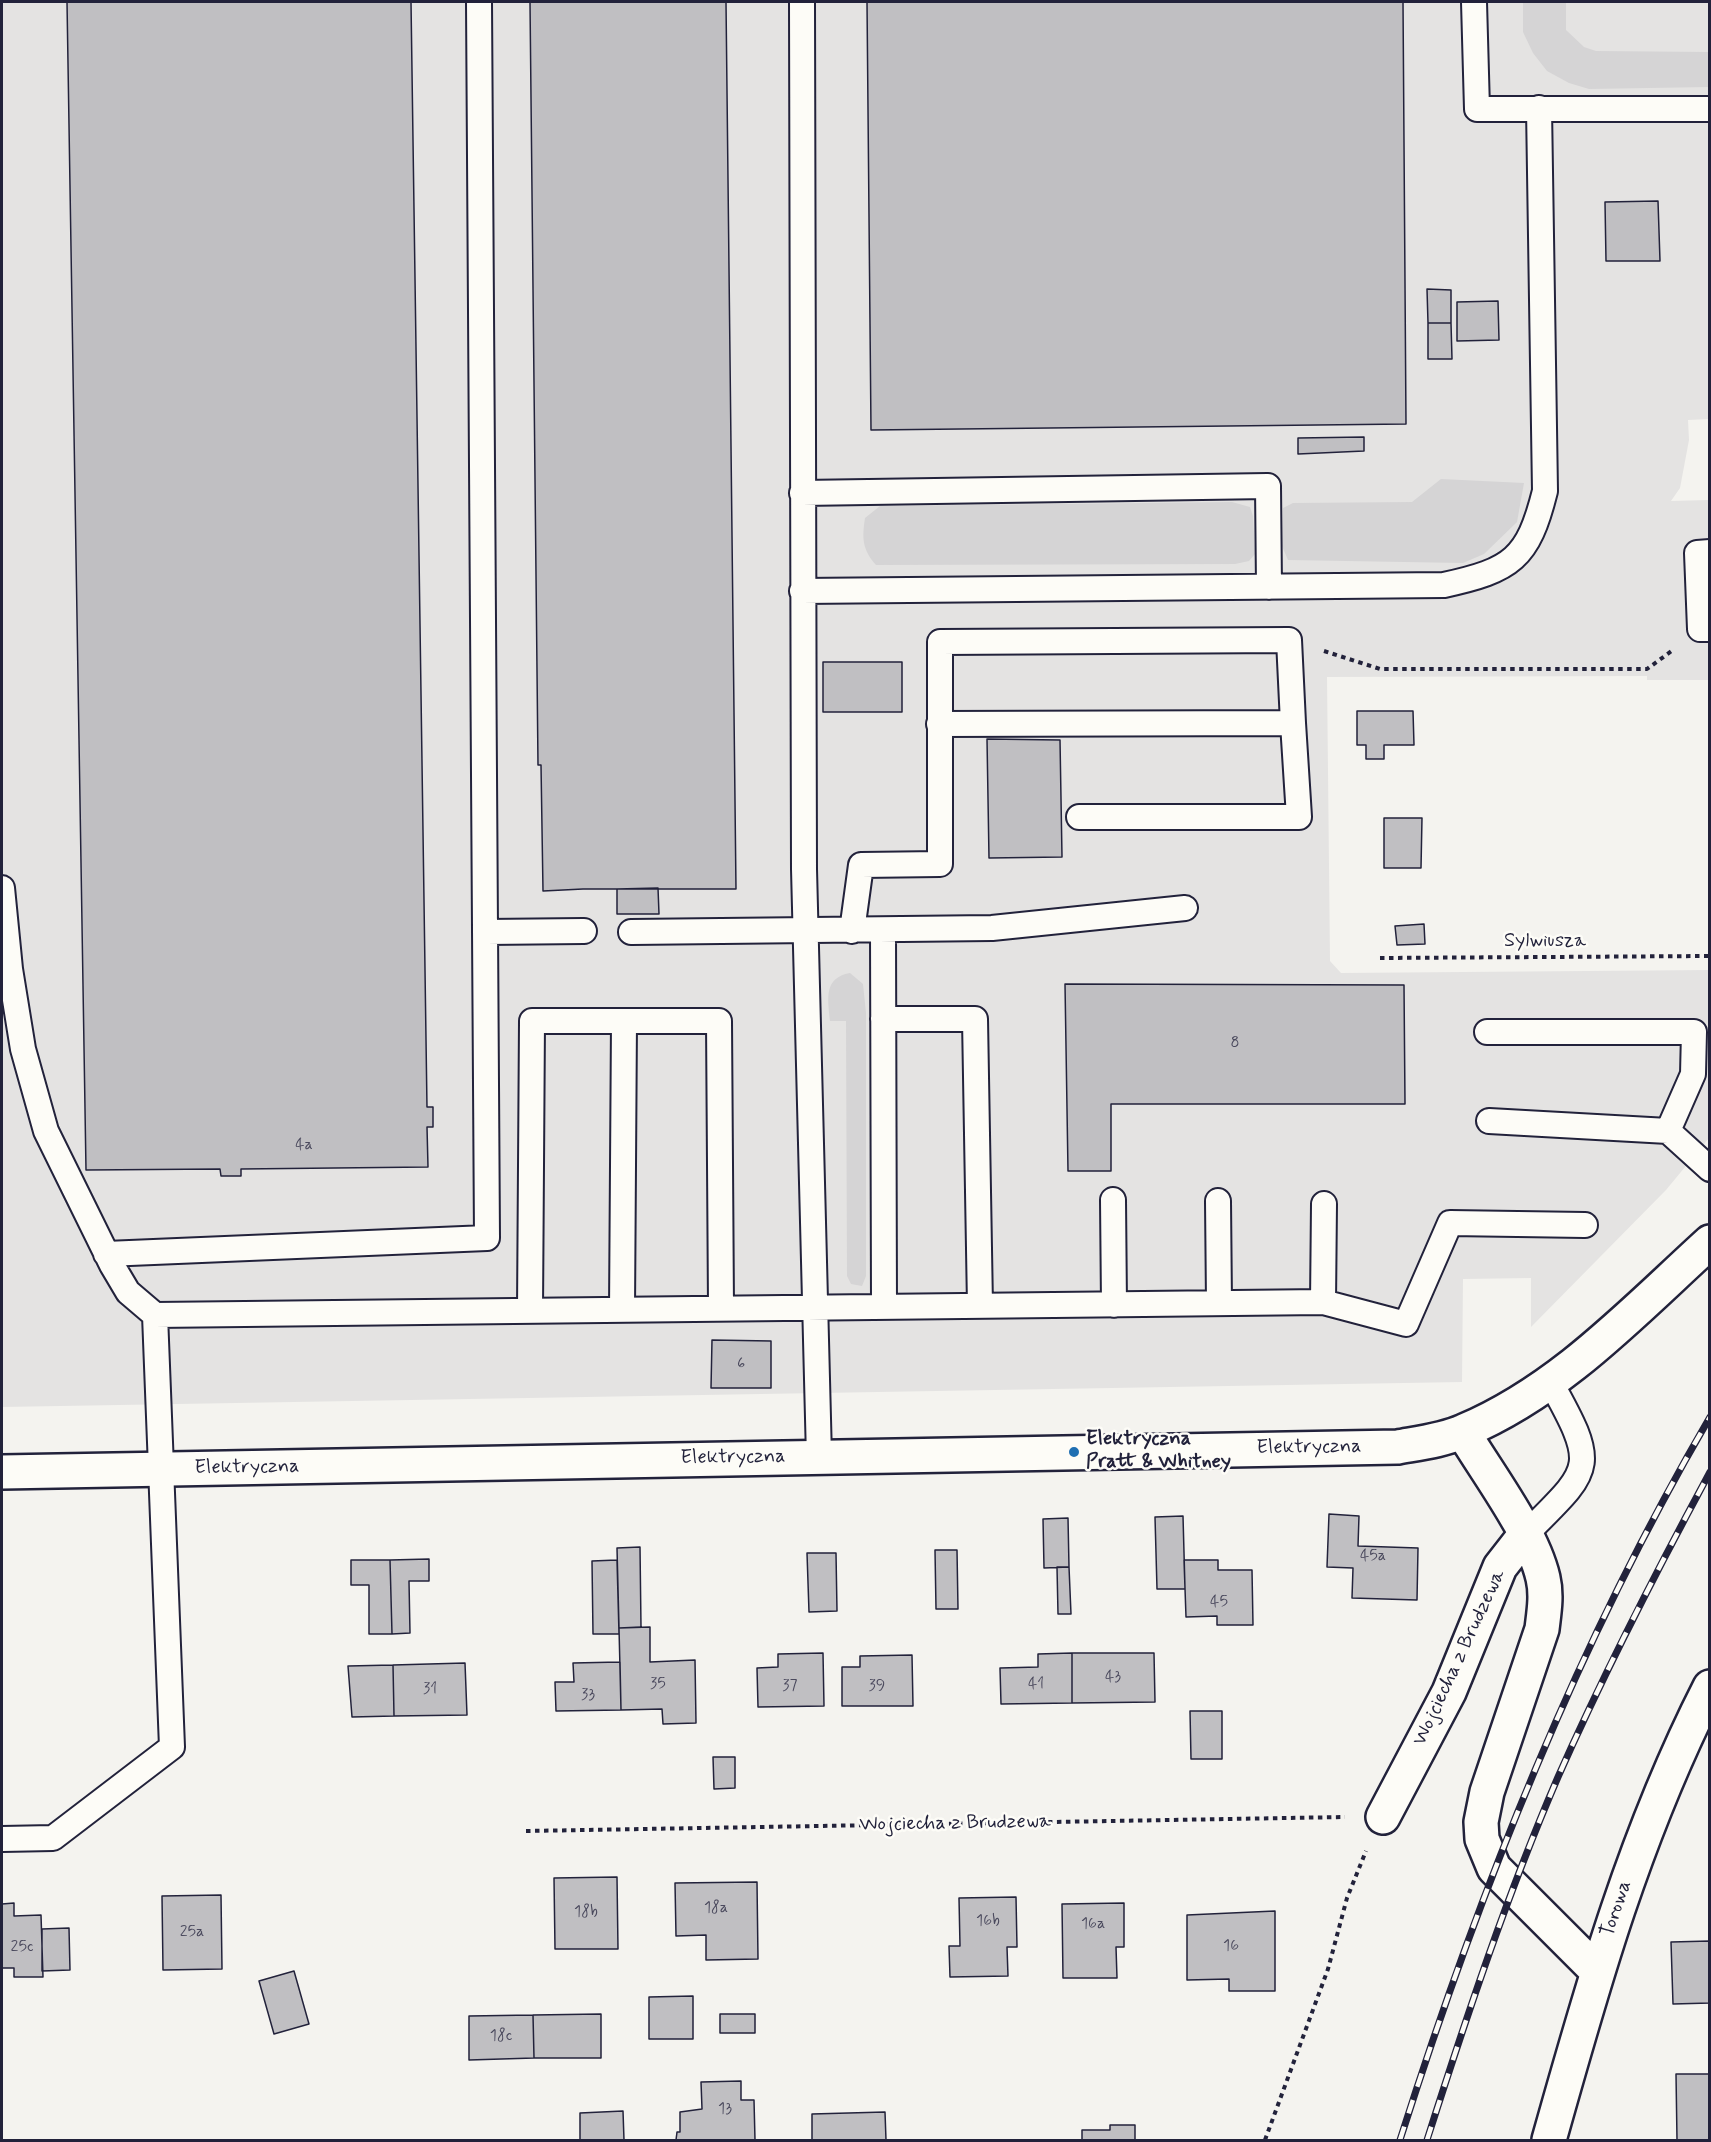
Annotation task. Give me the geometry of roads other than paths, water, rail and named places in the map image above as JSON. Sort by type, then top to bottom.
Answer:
[{"type":"street","points":[[1596,1970],[1494,1868],[1482,1839],[1481,1822],[1487,1792],[1542,1629],[1546,1606],[1543,1579],[1525,1535],[1463,1432],[1507,1410],[1551,1383],[1582,1359],[1710,1242]]},
{"type":"street","name":"Elektryczna","points":[[2,1472],[1398,1447],[1463,1432]]},
{"type":"street","name":"Wojciecha z Brudzewa","points":[[1383,1817],[1449,1692],[1500,1567],[1525,1535]]},
{"type":"street","name":"Torowa","points":[[1549,2140],[1596,1970],[1624,1886],[1653,1809],[1710,1687]]},
{"type":"lane","points":[[106,1254],[487,1239],[480,2]]},
{"type":"lane","points":[[802,2],[802,591],[805,932],[819,1457]]},
{"type":"lane","points":[[1474,2],[1477,108],[1710,109]]},
{"type":"lane","points":[[802,591],[1444,585],[1482,576],[1517,557],[1536,523],[1545,490],[1539,108]]},
{"type":"lane","points":[[802,493],[1268,486],[1269,587]]},
{"type":"lane","points":[[1705,629],[1697,553],[1710,552]]},
{"type":"lane","points":[[852,931],[861,865],[940,864],[940,642],[1289,640],[1299,817],[1078,817]]},
{"type":"lane","points":[[939,724],[1293,723]]},
{"type":"lane","points":[[2,888],[10,969],[23,1048],[46,1131],[106,1254],[128,1292],[155,1315],[1323,1302],[1406,1324],[1450,1223],[1586,1225]]},
{"type":"lane","points":[[631,932],[805,932],[992,928],[1185,908]]},
{"type":"lane","points":[[883,930],[884,1307]]},
{"type":"lane","points":[[486,932],[584,931]]},
{"type":"lane","points":[[883,1019],[975,1018],[980,1306]]},
{"type":"lane","points":[[530,1310],[532,1021],[719,1021],[721,1307]]},
{"type":"lane","points":[[622,1310],[624,1021]]},
{"type":"lane","points":[[1487,1032],[1694,1032],[1694,1074],[1668,1131]]},
{"type":"lane","points":[[1489,1121],[1668,1131],[1710,1169]]},
{"type":"lane","points":[[1113,1200],[1114,1305]]},
{"type":"lane","points":[[1218,1201],[1219,1304]]},
{"type":"lane","points":[[1323,1204],[1323,1302]]},
{"type":"lane","points":[[2,1839],[53,1838],[172,1747],[155,1315]]},
{"type":"lane","points":[[1525,1535],[1574,1486],[1582,1469],[1582,1452],[1577,1432],[1551,1383]]},
{"type":"railway","points":[[1400,2140],[1463,1953],[1535,1770],[1617,1591],[1710,1417]]},
{"type":"railway","points":[[1427,2140],[1488,1957],[1539,1821],[1631,1623],[1710,1472]]},
{"type":"place","name":"Elektryczna Pratt & Whitney","points":[[1074,1452]]}]
